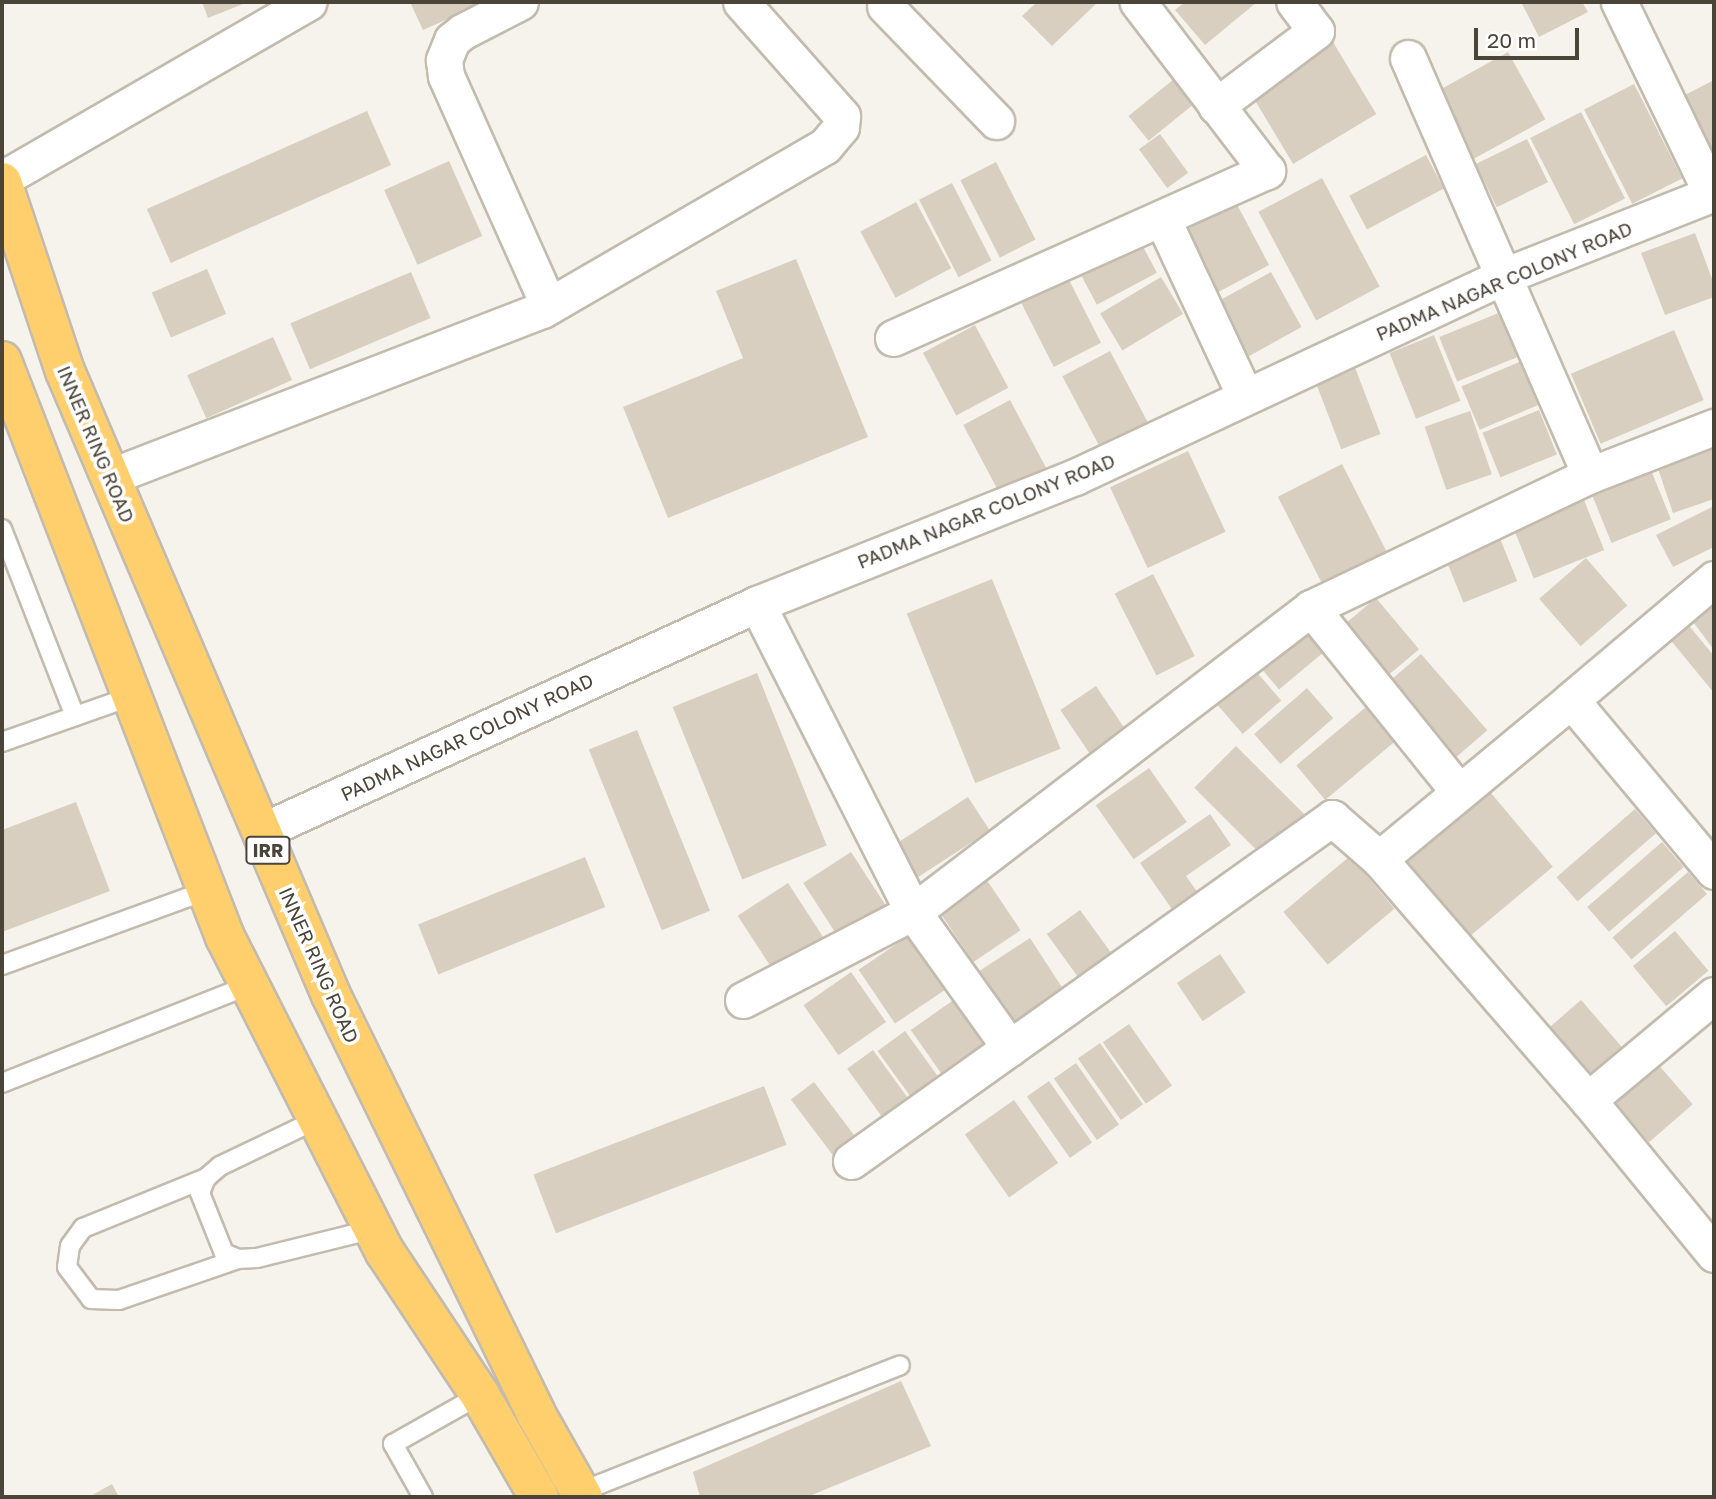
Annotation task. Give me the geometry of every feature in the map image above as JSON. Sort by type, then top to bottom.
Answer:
[{"type":"highway","name":"INNER RING ROAD","points":[[2,181],[65,371],[337,1007],[536,1414],[582,1495]]},
{"type":"highway","points":[[2,361],[205,891],[249,985],[374,1229],[480,1395],[539,1497]]},
{"type":"street","points":[[2,181],[308,2]]},
{"type":"street","points":[[520,2],[462,32],[452,40],[444,60],[446,76],[549,306]]},
{"type":"street","points":[[109,477],[549,306],[836,137],[842,116],[832,101],[741,2]]},
{"type":"street","points":[[893,338],[1267,171],[1138,2]]},
{"type":"street","points":[[1216,106],[1316,31],[1294,2]]},
{"type":"street","points":[[1619,2],[1713,193]]},
{"type":"street","points":[[885,3],[996,121]]},
{"type":"street","points":[[1408,58],[1506,275],[1590,475]]},
{"type":"street","name":"PADMA NAGAR COLONY ROAD","points":[[260,832],[757,604],[1076,477],[1506,275],[1713,193]]},
{"type":"street","points":[[1162,218],[1245,396]]},
{"type":"street","points":[[743,1000],[913,912],[1311,608],[1590,475],[1714,427]]},
{"type":"street","points":[[1379,859],[1714,579]]},
{"type":"street","points":[[757,604],[913,912],[1010,1048]]},
{"type":"street","points":[[1311,608],[1459,792]]},
{"type":"street","points":[[1571,700],[1714,871]]},
{"type":"street","points":[[851,1161],[1332,818],[1379,859],[1588,1100],[1714,1254]]},
{"type":"street","points":[[1588,1100],[1714,995]]},
{"type":"lane","points":[[2,529],[75,716]]},
{"type":"lane","points":[[2,742],[130,697]]},
{"type":"lane","points":[[2,965],[205,891]]},
{"type":"lane","points":[[2,1083],[249,985]]},
{"type":"lane","points":[[318,1119],[220,1166],[206,1178],[83,1227],[70,1246],[67,1268],[91,1299],[119,1300],[238,1259],[295,1250],[374,1229]]},
{"type":"lane","points":[[206,1178],[200,1192],[224,1253],[238,1259]]},
{"type":"lane","points":[[582,1495],[900,1365]]},
{"type":"lane","points":[[423,1497],[393,1444],[480,1395]]},
{"type":"building","points":[[202,2],[248,2],[208,18]]},
{"type":"building","points":[[410,2],[486,2],[423,30]]},
{"type":"building","points":[[1037,2],[1098,2],[1052,46],[1022,16]]},
{"type":"building","points":[[1185,2],[1257,2],[1205,45],[1175,10]]},
{"type":"building","points":[[1521,2],[1582,2],[1588,12],[1539,37]]},
{"type":"building","points":[[1333,42],[1376,114],[1293,164],[1250,92]]},
{"type":"building","points":[[1508,52],[1545,119],[1474,159],[1436,92]]},
{"type":"building","points":[[1179,75],[1199,100],[1149,141],[1128,116]]},
{"type":"building","points":[[1714,80],[1714,168],[1679,98]]},
{"type":"building","points":[[1634,84],[1682,178],[1632,204],[1584,109]]},
{"type":"building","points":[[367,111],[391,165],[171,263],[147,209]]},
{"type":"building","points":[[1581,112],[1625,198],[1574,224],[1530,138]]},
{"type":"building","points":[[1160,134],[1188,173],[1167,188],[1139,149]]},
{"type":"building","points":[[1527,139],[1548,182],[1497,207],[1476,164]]},
{"type":"building","points":[[1426,155],[1444,189],[1367,229],[1349,196]]},
{"type":"building","points":[[449,161],[482,236],[417,265],[384,190]]},
{"type":"building","points":[[996,162],[1035,240],[1000,258],[960,180]]},
{"type":"building","points":[[1322,178],[1380,287],[1316,320],[1258,212]]},
{"type":"building","points":[[952,183],[991,261],[959,277],[919,200]]},
{"type":"building","points":[[1233,197],[1269,265],[1218,292],[1182,224]]},
{"type":"building","points":[[916,202],[951,268],[896,298],[860,232]]},
{"type":"building","points":[[1695,233],[1714,284],[1714,297],[1665,315],[1641,253]]},
{"type":"building","points":[[1140,241],[1157,273],[1097,305],[1080,273]]},
{"type":"building","points":[[796,259],[868,437],[668,518],[623,407],[743,358],[716,291]]},
{"type":"building","points":[[207,269],[226,314],[171,338],[152,292]]},
{"type":"building","points":[[411,272],[431,318],[310,369],[290,323]]},
{"type":"building","points":[[1271,272],[1302,327],[1245,359],[1214,304]]},
{"type":"building","points":[[1067,276],[1101,343],[1054,367],[1020,300]]},
{"type":"building","points":[[1161,277],[1183,314],[1122,350],[1100,314]]},
{"type":"building","points":[[1506,310],[1524,355],[1457,381],[1439,337]]},
{"type":"building","points":[[975,325],[1008,388],[956,415],[923,353]]},
{"type":"building","points":[[1674,330],[1704,400],[1601,444],[1571,374]]},
{"type":"building","points":[[1434,335],[1461,401],[1416,419],[1389,353]]},
{"type":"building","points":[[273,337],[292,380],[206,418],[187,375]]},
{"type":"building","points":[[1110,351],[1148,422],[1100,447],[1062,376]]},
{"type":"building","points":[[1524,360],[1542,403],[1480,430],[1461,387]]},
{"type":"building","points":[[1354,365],[1381,434],[1341,449],[1315,380]]},
{"type":"building","points":[[1010,400],[1047,469],[1000,494],[963,425]]},
{"type":"building","points":[[1539,410],[1557,455],[1500,477],[1482,433]]},
{"type":"building","points":[[1470,411],[1492,474],[1446,490],[1425,427]]},
{"type":"building","points":[[1713,444],[1714,499],[1673,513],[1656,463]]},
{"type":"building","points":[[1188,451],[1226,532],[1148,568],[1110,487]]},
{"type":"building","points":[[1342,464],[1390,558],[1326,591],[1278,497]]},
{"type":"building","points":[[1651,470],[1671,519],[1612,543],[1592,494]]},
{"type":"building","points":[[1584,500],[1604,550],[1534,579],[1514,528]]},
{"type":"building","points":[[1714,506],[1714,547],[1673,567],[1656,535]]},
{"type":"building","points":[[1497,531],[1517,581],[1463,603],[1443,553]]},
{"type":"building","points":[[1586,558],[1627,606],[1581,646],[1539,599]]},
{"type":"building","points":[[1153,574],[1195,656],[1156,675],[1115,594]]},
{"type":"building","points":[[992,579],[1061,749],[975,783],[907,613]]},
{"type":"building","points":[[1376,598],[1419,649],[1388,676],[1345,624]]},
{"type":"building","points":[[1714,601],[1714,650],[1691,619]]},
{"type":"building","points":[[1686,622],[1714,656],[1714,693],[1668,637]]},
{"type":"building","points":[[1306,633],[1323,653],[1279,690],[1262,670]]},
{"type":"building","points":[[1421,654],[1487,730],[1452,761],[1386,685]]},
{"type":"building","points":[[1253,668],[1281,700],[1243,734],[1215,701]]},
{"type":"building","points":[[757,673],[827,845],[742,880],[673,707]]},
{"type":"building","points":[[1096,686],[1127,732],[1091,756],[1060,710]]},
{"type":"building","points":[[1307,688],[1333,718],[1280,764],[1254,734]]},
{"type":"building","points":[[1366,707],[1395,741],[1325,800],[1296,765]]},
{"type":"building","points":[[637,730],[710,911],[662,930],[589,749]]},
{"type":"building","points":[[1236,746],[1305,815],[1263,856],[1194,788]]},
{"type":"building","points":[[1149,768],[1187,822],[1134,859],[1096,805]]},
{"type":"building","points":[[1486,787],[1553,867],[1466,939],[1399,860]]},
{"type":"building","points":[[968,797],[990,831],[916,878],[894,845]]},
{"type":"building","points":[[76,802],[110,891],[2,932],[2,830]]},
{"type":"building","points":[[1635,809],[1656,833],[1578,901],[1557,877]]},
{"type":"building","points":[[1210,814],[1231,845],[1186,876],[1205,903],[1180,921],[1140,863]]},
{"type":"building","points":[[1662,842],[1684,867],[1609,932],[1587,907]]},
{"type":"building","points":[[851,852],[889,910],[841,941],[803,883]]},
{"type":"building","points":[[1350,856],[1394,909],[1328,965],[1283,912]]},
{"type":"building","points":[[585,857],[605,907],[438,974],[418,924]]},
{"type":"building","points":[[1688,872],[1707,894],[1632,959],[1613,938]]},
{"type":"building","points":[[982,873],[1021,930],[973,962],[935,905]]},
{"type":"building","points":[[788,883],[826,941],[775,974],[738,916]]},
{"type":"building","points":[[1080,910],[1121,966],[1087,990],[1047,934]]},
{"type":"building","points":[[1675,931],[1708,971],[1666,1006],[1633,966]]},
{"type":"building","points":[[910,935],[946,989],[895,1024],[859,970]]},
{"type":"building","points":[[1030,938],[1066,994],[1015,1027],[979,971]]},
{"type":"building","points":[[1220,954],[1246,992],[1203,1021],[1177,983]]},
{"type":"building","points":[[851,972],[886,1022],[838,1055],[803,1005]]},
{"type":"building","points":[[955,999],[993,1054],[949,1085],[911,1030]]},
{"type":"building","points":[[1581,1000],[1622,1047],[1585,1078],[1545,1031]]},
{"type":"building","points":[[1129,1024],[1172,1085],[1146,1104],[1103,1042]]},
{"type":"building","points":[[905,1031],[947,1088],[919,1108],[877,1051]]},
{"type":"building","points":[[1100,1043],[1143,1104],[1121,1120],[1078,1058]]},
{"type":"building","points":[[873,1050],[917,1111],[891,1129],[847,1069]]},
{"type":"building","points":[[1656,1062],[1693,1104],[1649,1142],[1612,1100]]},
{"type":"building","points":[[1076,1063],[1119,1124],[1097,1140],[1054,1078]]},
{"type":"building","points":[[1049,1081],[1092,1142],[1070,1158],[1027,1096]]},
{"type":"building","points":[[814,1082],[862,1145],[838,1163],[791,1099]]},
{"type":"building","points":[[764,1086],[787,1145],[556,1233],[533,1175]]},
{"type":"building","points":[[1014,1100],[1058,1163],[1009,1197],[965,1134]]},
{"type":"building","points":[[901,1381],[931,1446],[807,1497],[700,1497],[693,1472]]},
{"type":"building","points":[[112,1484],[119,1497],[89,1497]]}]
